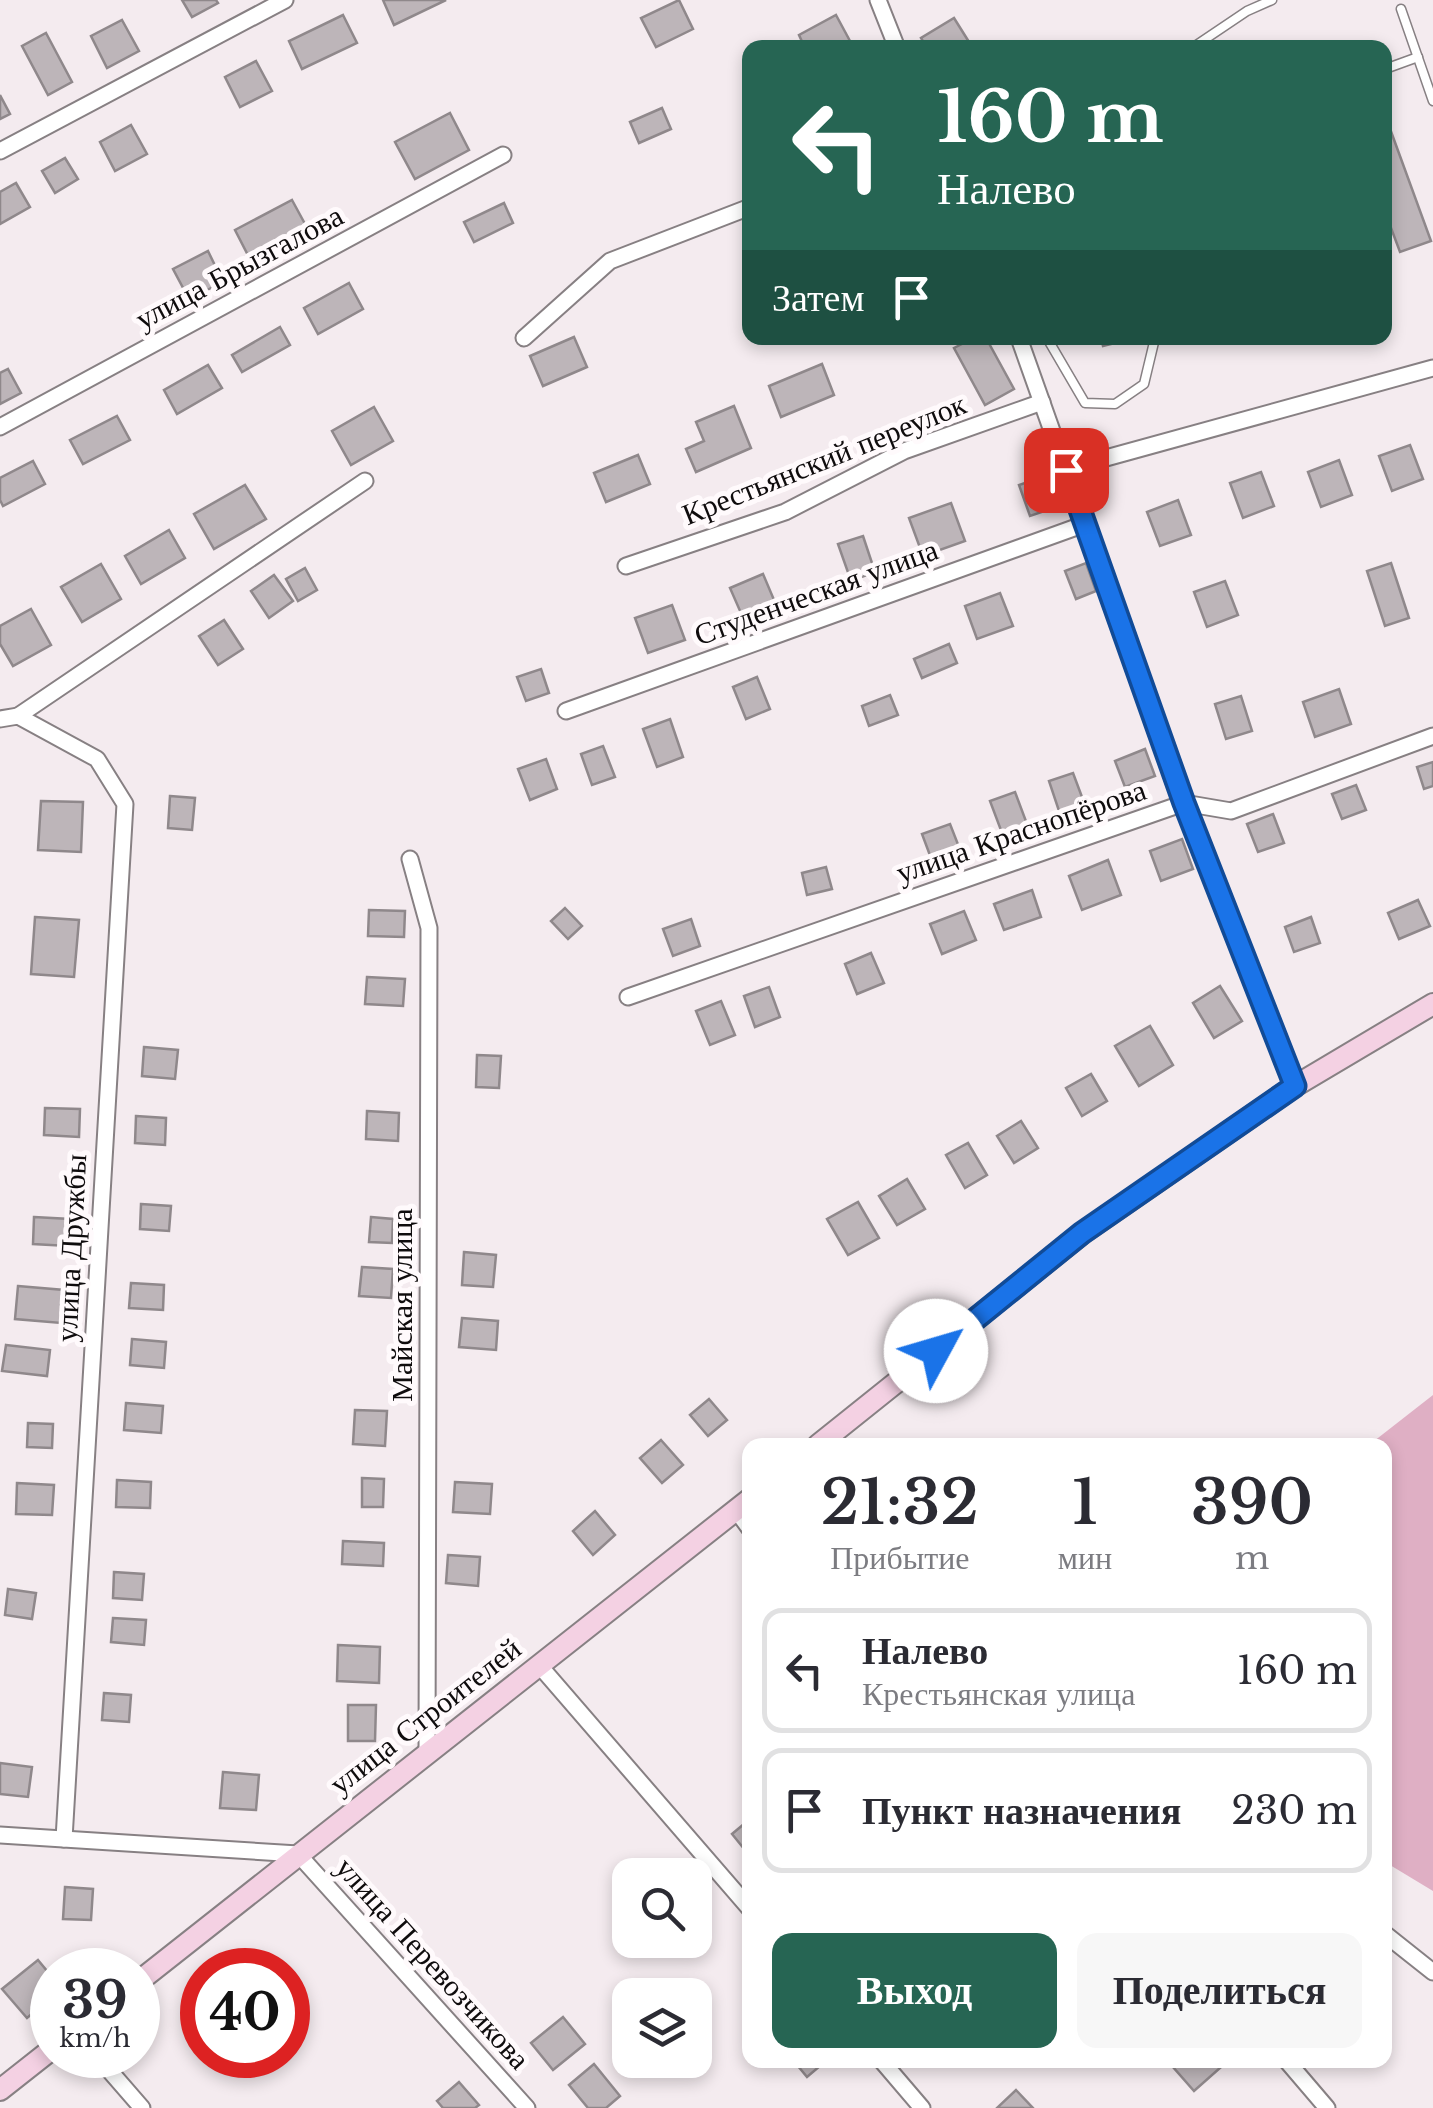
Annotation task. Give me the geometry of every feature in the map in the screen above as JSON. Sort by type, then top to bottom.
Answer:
[{"type":"street","points":[[0,151],[284,0]]},
{"type":"street","points":[[878,0],[894,40]]},
{"type":"street","name":"улица Брызгалова","points":[[0,427],[504,155]]},
{"type":"street","points":[[524,338],[610,261],[742,210]]},
{"type":"street","points":[[1022,345],[1184,803],[1295,1086]]},
{"type":"street","points":[[1066,470],[1433,368]]},
{"type":"street","name":"Крестьянский переулок","points":[[626,566],[784,512],[904,451],[1042,402]]},
{"type":"street","points":[[0,720],[18,716],[366,481]]},
{"type":"street","name":"Студенческая улица","points":[[566,712],[1085,524]]},
{"type":"street","name":"улица Дружбы","points":[[18,716],[97,759],[125,804],[64,1839]]},
{"type":"street","name":"улица Краснопёрова","points":[[628,997],[1184,803],[1231,811],[1433,736]]},
{"type":"street","name":"Майская улица","points":[[410,859],[429,928],[427,1753]]},
{"type":"street","points":[[827,1438],[1082,1233],[1295,1086],[1433,1004]]},
{"type":"street","name":"улица Строителей","points":[[160,1964],[742,1505]]},
{"type":"street","points":[[539,1665],[742,1900]]},
{"type":"street","points":[[0,1835],[298,1854]]},
{"type":"street","name":"улица Перевозчикова","points":[[298,1854],[526,2108]]},
{"type":"street","points":[[1392,1940],[1433,1972]]},
{"type":"street","points":[[0,2090],[30,2066]]},
{"type":"street","points":[[888,2068],[922,2108]]},
{"type":"street","points":[[1293,2068],[1327,2108]]},
{"type":"street","points":[[116,2078],[142,2108]]},
{"type":"lane","points":[[1242,0],[1246,11]]},
{"type":"lane","points":[[1204,40],[1246,11],[1272,0]]},
{"type":"lane","points":[[1401,9],[1433,102]]},
{"type":"lane","points":[[1392,66],[1418,57]]},
{"type":"lane","points":[[1052,345],[1085,403],[1100,404],[1116,404],[1144,384],[1153,345]]},
{"type":"shaded area","points":[[1433,1395],[1433,1891],[1392,1866],[1392,1438],[1378,1438]]},
{"type":"building","points":[[182,0],[216,0],[218,3],[192,17]]},
{"type":"building","points":[[383,0],[446,0],[394,25]]},
{"type":"building","points":[[679,0],[693,29],[656,47],[641,18]]},
{"type":"building","points":[[343,15],[357,43],[302,69],[289,41]]},
{"type":"building","points":[[836,15],[849,40],[801,40],[799,35]]},
{"type":"building","points":[[954,18],[968,40],[922,40]]},
{"type":"building","points":[[122,20],[139,51],[107,68],[91,36]]},
{"type":"building","points":[[46,33],[72,82],[48,95],[22,46]]},
{"type":"building","points":[[256,61],[272,91],[240,107],[225,77]]},
{"type":"building","points":[[0,95],[10,114],[0,119]]},
{"type":"building","points":[[662,108],[671,129],[639,143],[630,122]]},
{"type":"building","points":[[450,113],[469,150],[415,179],[395,142]]},
{"type":"building","points":[[131,125],[147,154],[115,171],[100,142]]},
{"type":"building","points":[[1392,134],[1431,241],[1400,252],[1392,231]]},
{"type":"building","points":[[65,158],[78,179],[55,193],[42,171]]},
{"type":"building","points":[[16,183],[30,207],[0,224],[0,192]]},
{"type":"building","points":[[292,200],[311,235],[253,265],[235,230]]},
{"type":"building","points":[[504,203],[513,223],[474,242],[464,222]]},
{"type":"building","points":[[208,251],[223,282],[189,299],[173,269]]},
{"type":"building","points":[[349,283],[363,309],[318,334],[304,308]]},
{"type":"building","points":[[280,327],[290,345],[242,372],[232,355]]},
{"type":"building","points":[[574,337],[587,367],[543,386],[530,356]]},
{"type":"building","points":[[990,345],[1014,389],[985,405],[954,348]]},
{"type":"building","points":[[822,364],[834,395],[781,417],[769,386]]},
{"type":"building","points":[[208,365],[222,388],[177,414],[164,390]]},
{"type":"building","points":[[8,369],[21,393],[0,404],[0,373]]},
{"type":"building","points":[[734,406],[751,448],[696,472],[686,449],[704,441],[696,422]]},
{"type":"building","points":[[374,407],[393,441],[351,465],[332,431]]},
{"type":"building","points":[[117,416],[130,440],[83,464],[70,440]]},
{"type":"building","points":[[1410,445],[1423,479],[1392,491],[1379,456]]},
{"type":"building","points":[[638,455],[650,484],[606,502],[594,473]]},
{"type":"building","points":[[1339,460],[1352,495],[1321,507],[1308,472]]},
{"type":"building","points":[[33,461],[45,484],[3,506],[0,478]]},
{"type":"building","points":[[1261,472],[1274,506],[1243,518],[1230,483]]},
{"type":"building","points":[[1054,473],[1065,504],[1030,516],[1019,485]]},
{"type":"building","points":[[245,485],[266,519],[214,549],[194,514]]},
{"type":"building","points":[[1178,500],[1191,535],[1160,546],[1147,512]]},
{"type":"building","points":[[951,503],[965,541],[923,556],[909,518]]},
{"type":"building","points":[[169,530],[185,558],[141,584],[125,556]]},
{"type":"building","points":[[863,536],[875,572],[851,581],[838,544]]},
{"type":"building","points":[[1086,563],[1096,591],[1076,599],[1065,571]]},
{"type":"building","points":[[1391,563],[1409,618],[1385,626],[1367,571]]},
{"type":"building","points":[[101,564],[121,599],[82,622],[61,587]]},
{"type":"building","points":[[305,568],[317,590],[298,601],[286,579]]},
{"type":"building","points":[[763,574],[777,607],[744,620],[730,588]]},
{"type":"building","points":[[274,575],[293,601],[269,618],[251,591]]},
{"type":"building","points":[[1225,581],[1238,615],[1207,627],[1194,592]]},
{"type":"building","points":[[1000,593],[1013,626],[977,639],[965,606]]},
{"type":"building","points":[[672,605],[685,640],[648,653],[635,618]]},
{"type":"building","points":[[31,609],[51,645],[13,666],[0,644],[0,626]]},
{"type":"building","points":[[224,620],[243,649],[218,665],[199,636]]},
{"type":"building","points":[[949,644],[957,663],[922,678],[914,659]]},
{"type":"building","points":[[541,669],[549,693],[526,701],[517,677]]},
{"type":"building","points":[[757,677],[770,709],[746,719],[733,687]]},
{"type":"building","points":[[1339,689],[1351,724],[1315,737],[1303,702]]},
{"type":"building","points":[[890,695],[898,715],[869,726],[862,706]]},
{"type":"building","points":[[1241,696],[1252,731],[1226,739],[1215,704]]},
{"type":"building","points":[[670,719],[683,757],[657,767],[643,729]]},
{"type":"building","points":[[603,746],[615,777],[592,785],[581,754]]},
{"type":"building","points":[[1145,749],[1155,776],[1125,787],[1115,761]]},
{"type":"building","points":[[546,759],[557,789],[530,800],[518,769]]},
{"type":"building","points":[[1433,762],[1433,786],[1424,789],[1417,767]]},
{"type":"building","points":[[1073,773],[1085,805],[1060,814],[1049,781]]},
{"type":"building","points":[[1356,785],[1366,810],[1342,819],[1332,794]]},
{"type":"building","points":[[1015,792],[1027,824],[1002,833],[990,801]]},
{"type":"building","points":[[170,796],[195,798],[192,830],[168,828]]},
{"type":"building","points":[[41,801],[83,802],[81,852],[38,850]]},
{"type":"building","points":[[1273,814],[1284,843],[1258,852],[1247,824]]},
{"type":"building","points":[[950,824],[959,847],[931,858],[922,834]]},
{"type":"building","points":[[1182,839],[1193,869],[1161,881],[1150,851]]},
{"type":"building","points":[[1108,860],[1121,895],[1082,910],[1069,876]]},
{"type":"building","points":[[826,867],[832,889],[807,895],[802,873]]},
{"type":"building","points":[[1032,890],[1041,917],[1004,930],[994,904]]},
{"type":"building","points":[[1418,900],[1430,926],[1399,939],[1388,913]]},
{"type":"building","points":[[565,908],[582,926],[568,939],[551,921]]},
{"type":"building","points":[[369,910],[405,911],[404,937],[368,936]]},
{"type":"building","points":[[964,911],[976,940],[942,954],[930,924]]},
{"type":"building","points":[[35,917],[79,920],[74,977],[31,974]]},
{"type":"building","points":[[1311,917],[1320,943],[1294,952],[1285,927]]},
{"type":"building","points":[[691,919],[700,946],[673,956],[663,929]]},
{"type":"building","points":[[871,953],[884,983],[857,994],[845,964]]},
{"type":"building","points":[[367,977],[405,979],[403,1006],[365,1004]]},
{"type":"building","points":[[1220,986],[1242,1021],[1214,1038],[1193,1003]]},
{"type":"building","points":[[769,987],[780,1017],[755,1027],[744,996]]},
{"type":"building","points":[[721,1001],[735,1035],[710,1045],[696,1011]]},
{"type":"building","points":[[1150,1026],[1173,1065],[1139,1086],[1115,1046]]},
{"type":"building","points":[[144,1047],[178,1050],[175,1079],[142,1076]]},
{"type":"building","points":[[477,1055],[501,1056],[499,1088],[476,1087]]},
{"type":"building","points":[[1091,1074],[1107,1101],[1082,1116],[1066,1088]]},
{"type":"building","points":[[45,1108],[80,1109],[79,1137],[44,1135]]},
{"type":"building","points":[[367,1111],[399,1113],[398,1141],[366,1139]]},
{"type":"building","points":[[136,1116],[166,1118],[165,1145],[135,1143]]},
{"type":"building","points":[[1021,1121],[1038,1148],[1014,1163],[997,1136]]},
{"type":"building","points":[[968,1143],[987,1175],[965,1188],[946,1155]]},
{"type":"building","points":[[907,1179],[925,1209],[897,1225],[879,1196]]},
{"type":"building","points":[[858,1202],[879,1238],[848,1255],[827,1219]]},
{"type":"building","points":[[141,1204],[171,1206],[169,1231],[140,1229]]},
{"type":"building","points":[[34,1217],[70,1219],[68,1246],[33,1244]]},
{"type":"building","points":[[371,1217],[393,1219],[392,1243],[369,1242]]},
{"type":"building","points":[[464,1252],[496,1255],[493,1287],[462,1285]]},
{"type":"building","points":[[362,1267],[393,1269],[391,1298],[359,1296]]},
{"type":"building","points":[[131,1283],[164,1285],[163,1310],[129,1308]]},
{"type":"building","points":[[18,1286],[64,1290],[61,1323],[15,1319]]},
{"type":"building","points":[[462,1318],[498,1321],[496,1350],[459,1347]]},
{"type":"building","points":[[132,1339],[166,1342],[164,1368],[130,1365]]},
{"type":"building","points":[[6,1345],[50,1350],[47,1376],[2,1371]]},
{"type":"building","points":[[709,1399],[727,1420],[708,1436],[690,1415]]},
{"type":"building","points":[[126,1403],[163,1406],[161,1433],[124,1430]]},
{"type":"building","points":[[355,1410],[387,1411],[385,1446],[353,1444]]},
{"type":"building","points":[[28,1423],[53,1424],[52,1448],[27,1447]]},
{"type":"building","points":[[661,1440],[683,1465],[662,1483],[640,1458]]},
{"type":"building","points":[[362,1478],[384,1479],[383,1507],[362,1507]]},
{"type":"building","points":[[117,1480],[151,1482],[150,1508],[116,1507]]},
{"type":"building","points":[[455,1482],[492,1484],[490,1514],[453,1512]]},
{"type":"building","points":[[17,1483],[54,1485],[52,1515],[16,1514]]},
{"type":"building","points":[[595,1511],[615,1535],[593,1555],[573,1531]]},
{"type":"building","points":[[343,1541],[384,1543],[383,1566],[342,1564]]},
{"type":"building","points":[[448,1555],[480,1557],[478,1586],[446,1583]]},
{"type":"building","points":[[114,1572],[144,1574],[142,1600],[113,1598]]},
{"type":"building","points":[[8,1589],[36,1593],[32,1619],[5,1615]]},
{"type":"building","points":[[113,1618],[146,1620],[144,1645],[111,1642]]},
{"type":"building","points":[[338,1645],[380,1647],[379,1683],[337,1681]]},
{"type":"building","points":[[104,1693],[131,1695],[129,1722],[102,1720]]},
{"type":"building","points":[[348,1705],[376,1705],[375,1741],[348,1741]]},
{"type":"building","points":[[0,1763],[32,1767],[28,1797],[0,1794]]},
{"type":"building","points":[[223,1772],[259,1775],[256,1810],[220,1808]]},
{"type":"building","points":[[742,1826],[742,1846],[732,1834]]},
{"type":"building","points":[[65,1887],[93,1889],[91,1920],[63,1919]]},
{"type":"building","points":[[30,1966],[30,2015],[27,2018],[2,1989]]},
{"type":"building","points":[[563,2017],[585,2044],[553,2070],[531,2043]]},
{"type":"building","points":[[594,2064],[620,2096],[606,2108],[588,2108],[569,2085]]},
{"type":"building","points":[[800,2068],[818,2068],[807,2077]]},
{"type":"building","points":[[1174,2068],[1220,2068],[1194,2091]]},
{"type":"building","points":[[459,2082],[479,2105],[443,2108],[437,2101]]},
{"type":"building","points":[[1016,2090],[1033,2108],[997,2108]]},
{"type":"route","points":[[936,1351],[1082,1233],[1295,1086],[1184,803],[1066,470]]}]
